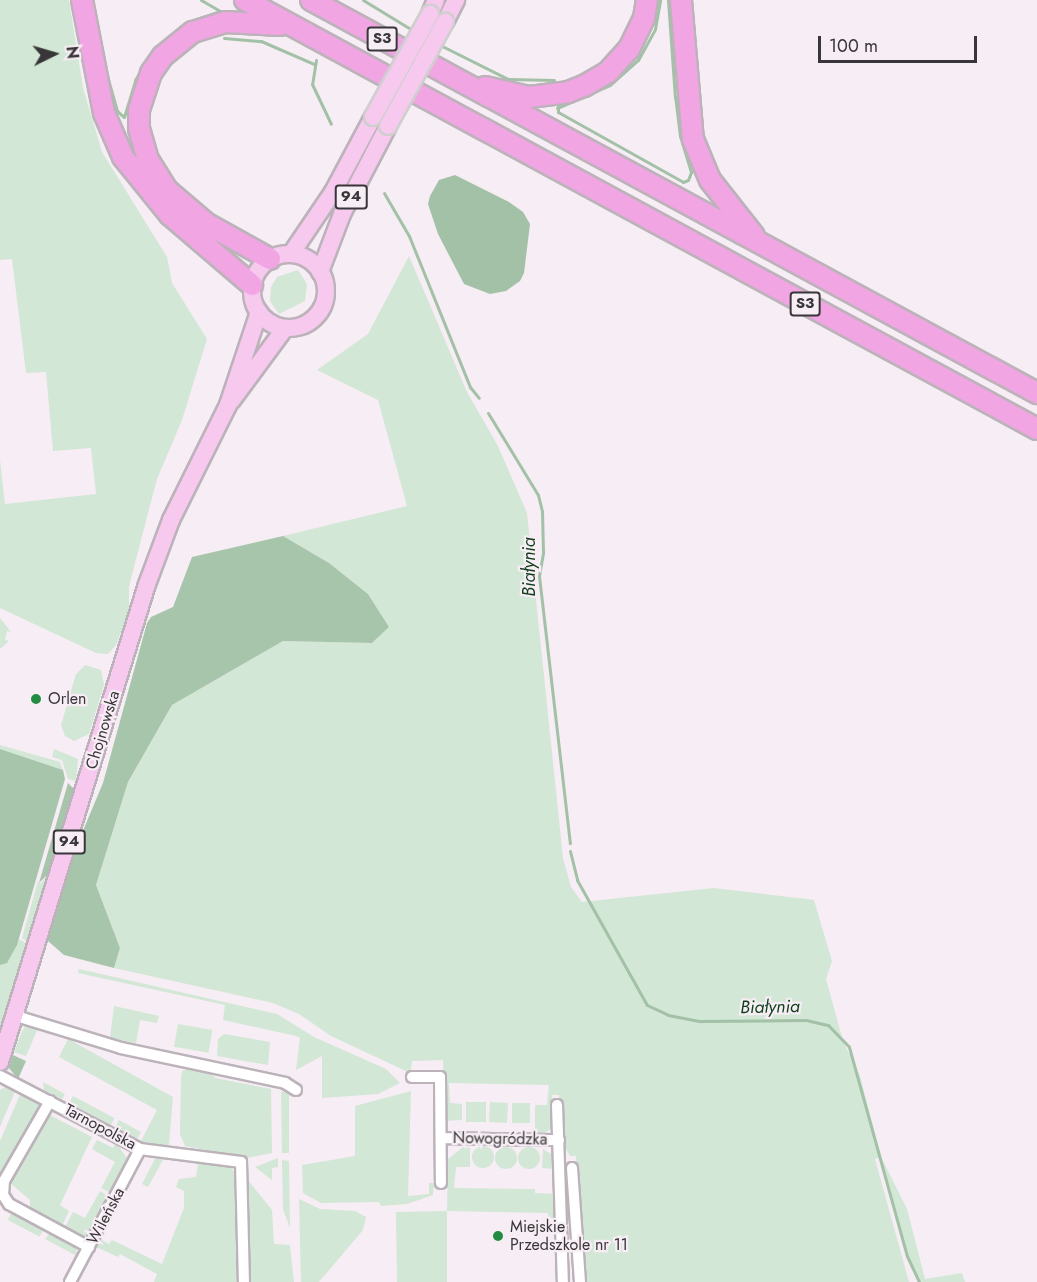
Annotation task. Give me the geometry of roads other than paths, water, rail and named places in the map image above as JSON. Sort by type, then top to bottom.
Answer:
[{"type":"highway","points":[[82,0],[104,113],[123,157],[170,215],[252,285]]},
{"type":"highway","name":"S3","points":[[245,0],[1037,429]]},
{"type":"highway","name":"S3","points":[[311,0],[1037,393]]},
{"type":"highway","points":[[454,77],[529,97],[568,92],[584,86],[608,72],[629,49],[644,18],[647,0]]},
{"type":"highway","points":[[681,0],[693,139],[710,180],[761,245]]},
{"type":"highway","points":[[270,259],[207,224],[167,190],[148,160],[139,128],[139,110],[151,73],[163,56],[193,32],[210,25],[239,21],[299,29]]},
{"type":"main road","name":"94","points":[[285,328],[303,326],[319,312],[326,291],[320,272],[342,214],[456,0]]},
{"type":"main road","name":"94","points":[[291,254],[333,192],[433,7]]},
{"type":"main road","points":[[285,328],[273,324],[259,312],[252,285],[258,270],[270,259],[291,254],[308,259],[320,272]]},
{"type":"main road","name":"Chojnowska","points":[[0,1062],[16,1017],[146,587],[171,520],[228,405],[259,312]]},
{"type":"main road","name":"Chojnowska","points":[[228,405],[285,328]]},
{"type":"street","points":[[16,1017],[122,1048],[285,1083],[296,1090]]},
{"type":"street","name":"Tarnopolska","points":[[0,1076],[140,1149],[242,1162],[244,1282]]},
{"type":"street","points":[[411,1077],[440,1077],[441,1183]]},
{"type":"street","points":[[50,1101],[4,1181],[3,1195],[9,1204],[89,1247]]},
{"type":"street","points":[[557,1105],[563,1282]]},
{"type":"street","name":"Nowogródzka","points":[[441,1138],[559,1140]]},
{"type":"street","name":"Wileńska","points":[[70,1282],[140,1149]]},
{"type":"street","points":[[572,1168],[580,1282]]},
{"type":"waterway","points":[[92,0],[103,58]]},
{"type":"waterway","points":[[201,0],[220,11]]},
{"type":"waterway","points":[[363,0],[414,31]]},
{"type":"waterway","points":[[557,108],[610,85],[638,60],[655,29],[660,0]]},
{"type":"waterway","points":[[558,105],[558,112],[683,182],[688,180],[691,172],[680,136],[668,0]]},
{"type":"waterway","points":[[106,72],[117,111],[124,117],[135,80],[152,52],[191,21],[220,11]]},
{"type":"waterway","points":[[224,38],[261,41],[314,64]]},
{"type":"waterway","points":[[438,44],[508,79],[554,80]]},
{"type":"waterway","name":"Białynia","points":[[316,60],[312,84],[331,124]]},
{"type":"waterway","name":"Białynia","points":[[384,193],[409,236],[470,387],[479,398]]},
{"type":"waterway","name":"Białynia","points":[[488,413],[538,495],[542,511],[543,553],[539,576],[570,843]]},
{"type":"waterway","name":"Białynia","points":[[570,851],[577,880],[647,1005],[668,1015],[700,1021],[806,1020],[828,1025],[849,1047],[907,1256],[919,1282]]},
{"type":"place","name":"Orlen","points":[[36,699]]},
{"type":"place","name":"Miejskie Przedszkole nr 11","points":[[498,1236]]}]
